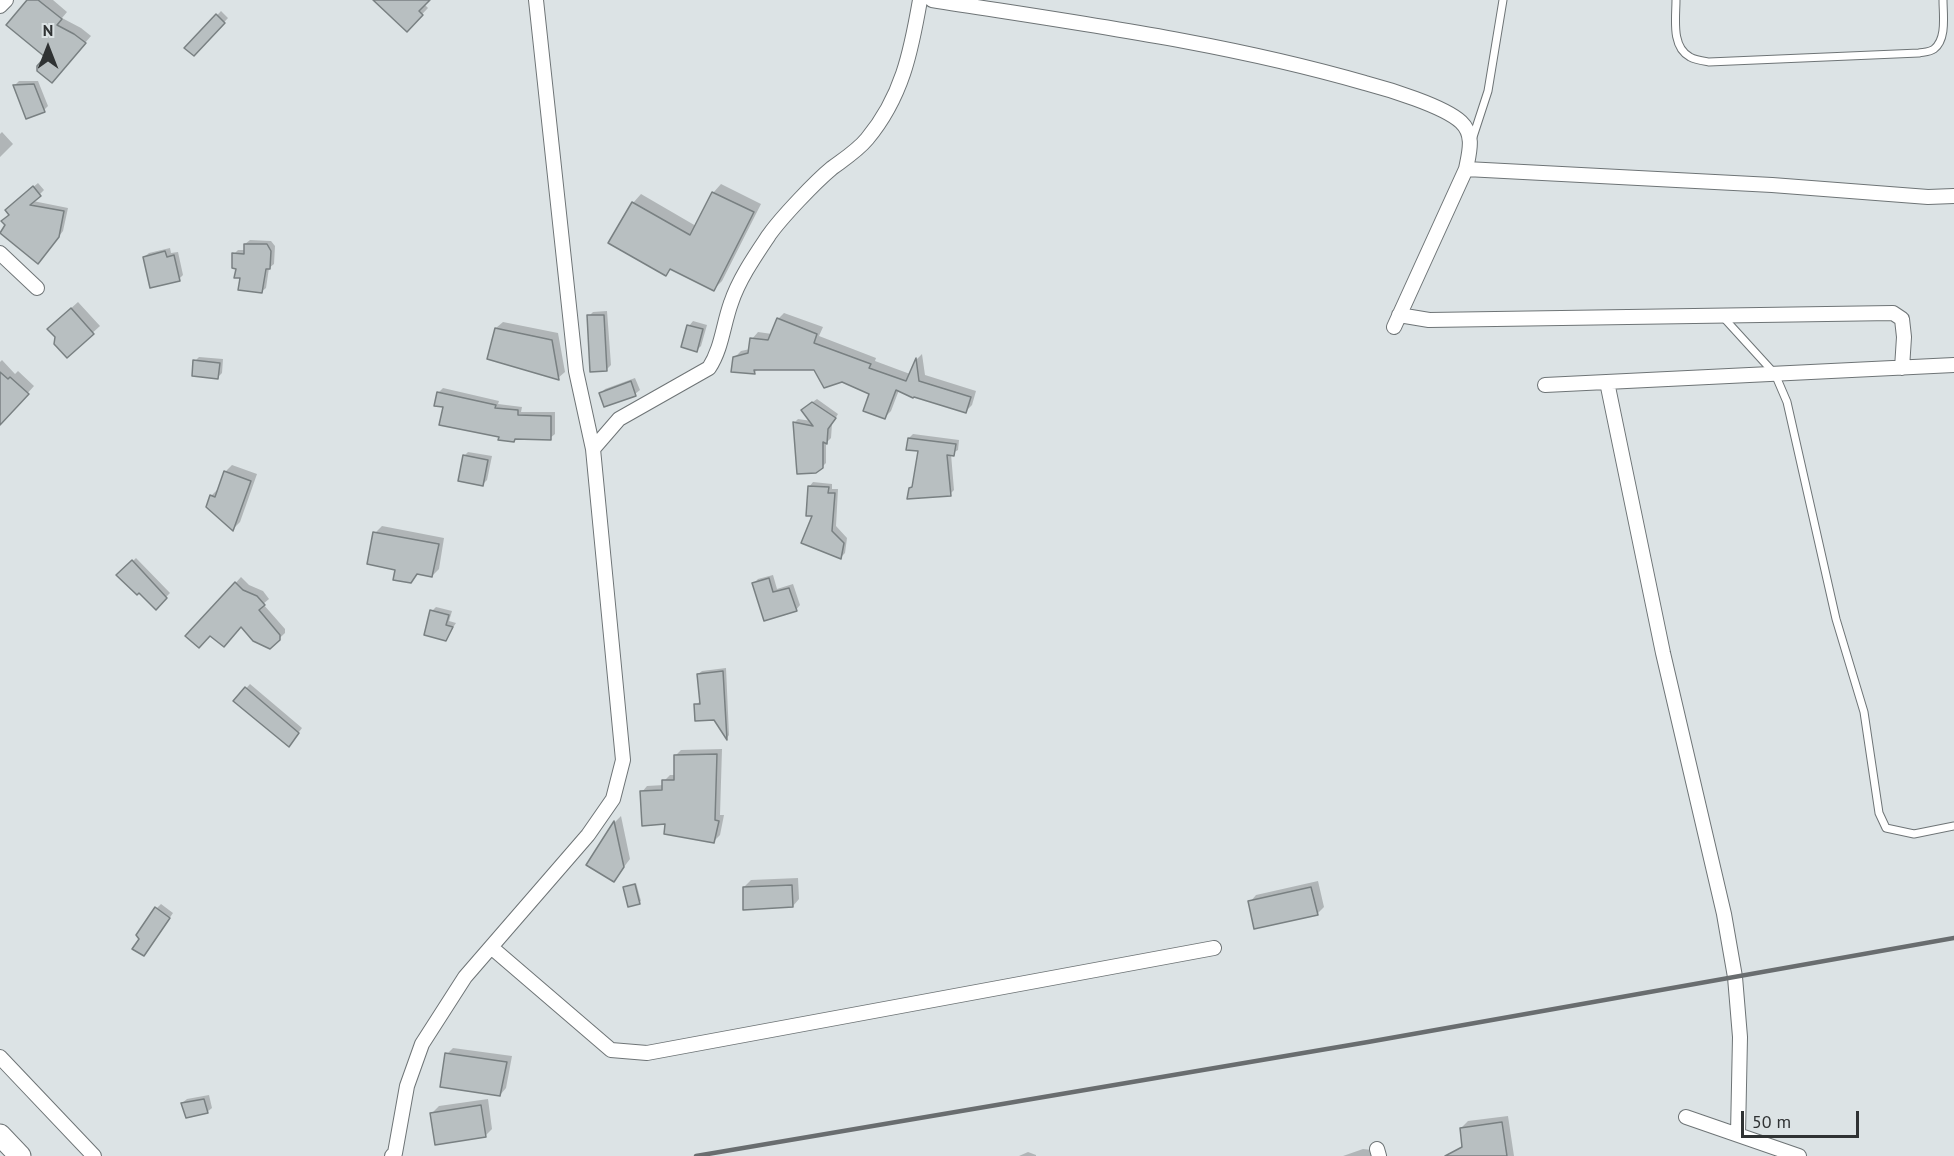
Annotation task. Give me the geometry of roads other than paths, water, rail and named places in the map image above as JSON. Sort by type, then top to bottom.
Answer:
[{"type":"main road","points":[[0,1135],[20,1156]]},
{"type":"street","points":[[0,6],[6,0]]},
{"type":"street","points":[[392,1156],[395,1153],[407,1086],[422,1044],[465,977],[588,835],[613,799],[623,760],[592,449],[576,371],[536,0]]},
{"type":"street","points":[[592,449],[619,418],[709,368],[717,356],[731,302],[750,265],[771,233],[830,170],[866,140],[886,112],[904,75],[912,50],[920,0]]},
{"type":"street","points":[[932,0],[1164,37],[1303,65],[1396,92],[1440,110],[1461,123],[1471,142],[1466,169],[1396,321],[1893,313],[1902,319],[1904,337],[1902,368]]},
{"type":"street","points":[[1466,169],[1772,185],[1928,197],[1954,196]]},
{"type":"street","points":[[0,253],[37,288]]},
{"type":"street","points":[[1545,385],[1954,365]]},
{"type":"street","points":[[1607,382],[1664,653],[1724,914],[1735,977],[1740,1037],[1738,1134]]},
{"type":"street","points":[[491,947],[611,1050],[647,1053],[1214,948]]},
{"type":"street","points":[[0,1057],[94,1156]]},
{"type":"street","points":[[1686,1117],[1799,1156]]},
{"type":"lane","points":[[1471,142],[1488,91],[1503,0]]},
{"type":"lane","points":[[1676,0],[1677,37],[1681,49],[1691,58],[1709,62],[1919,53],[1933,50],[1940,42],[1943,30],[1943,0]]},
{"type":"lane","points":[[1721,315],[1775,374],[1787,402],[1836,618],[1864,712],[1879,813],[1886,828],[1914,834],[1954,826]]},
{"type":"railway","points":[[696,1156],[1368,1042],[1954,938]]}]
